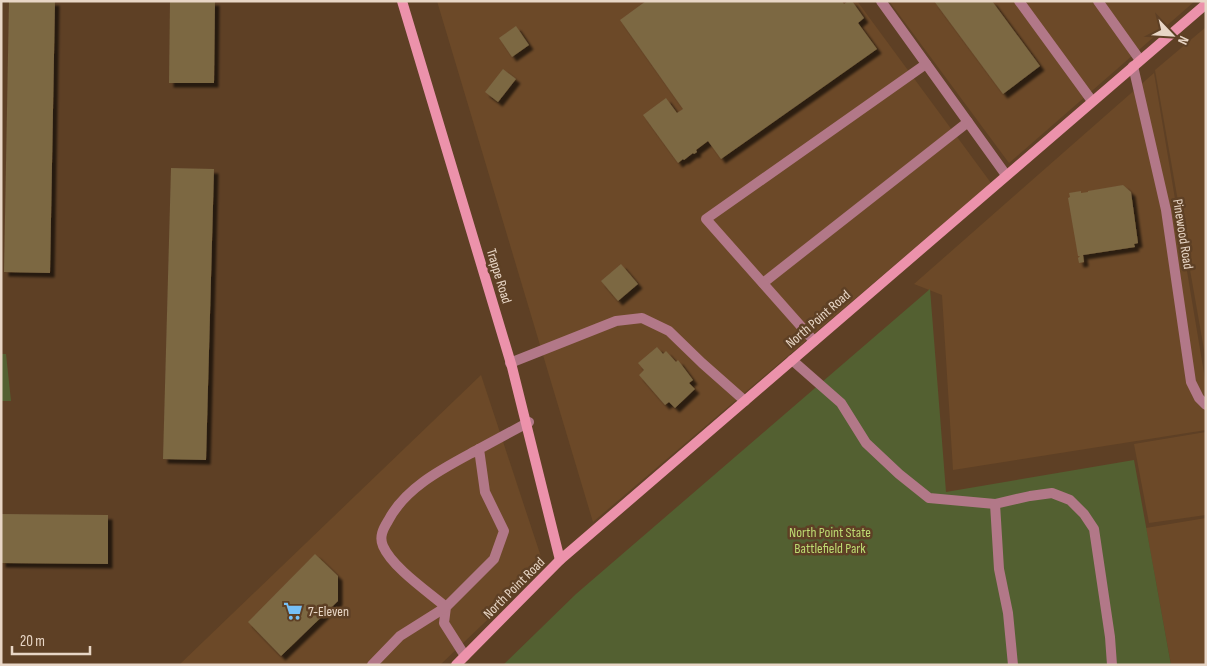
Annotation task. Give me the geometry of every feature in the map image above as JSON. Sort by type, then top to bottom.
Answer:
[{"type":"street","name":"Trappe Road","points":[[402,1],[527,423],[560,560]]},
{"type":"street","points":[[881,1],[1006,175]]},
{"type":"street","points":[[1020,1],[1092,102]]},
{"type":"street","points":[[1098,1],[1136,63]]},
{"type":"street","name":"North Point Road","points":[[456,665],[560,560],[1206,4]]},
{"type":"street","name":"Pinewood Road","points":[[1136,63],[1166,210],[1191,382],[1199,398],[1206,405]]},
{"type":"street","points":[[814,341],[706,218],[926,64]]},
{"type":"street","points":[[763,283],[968,122]]},
{"type":"street","points":[[510,363],[616,321],[642,318],[669,331],[745,401]]},
{"type":"street","points":[[792,360],[841,403],[866,443],[899,474],[929,498],[995,504],[1052,493],[1070,500],[1084,514],[1094,529],[1110,637],[1112,665]]},
{"type":"street","points":[[446,607],[393,562],[382,545],[381,534],[391,515],[408,493],[445,467],[527,423]]},
{"type":"street","points":[[372,665],[400,636],[446,607],[494,558],[504,531],[485,492],[479,449]]},
{"type":"street","points":[[995,504],[999,569],[1008,613],[1013,665]]},
{"type":"street","points":[[446,607],[444,623],[465,656]]},
{"type":"shaded area","points":[[437,1],[857,1],[991,183],[593,522]]},
{"type":"shaded area","points":[[889,1],[1195,1],[1009,163]]},
{"type":"shaded area","points":[[1206,27],[1206,361],[1155,70]]},
{"type":"shaded area","points":[[1154,73],[1206,385],[1206,430],[953,470],[942,295],[914,284]]},
{"type":"shaded area","points":[[481,375],[544,566],[440,665],[179,665]]},
{"type":"shaded area","points":[[1206,432],[1206,515],[1149,523],[1134,444]]},
{"type":"shaded area","points":[[1206,518],[1206,665],[1171,665],[1146,528]]},
{"type":"green space","name":"North Point State Battlefield Park","points":[[930,289],[946,492],[1134,460],[1171,665],[503,665],[576,594]]},
{"type":"green space","points":[[1,354],[6,354],[11,401],[1,401]]},
{"type":"building","points":[[9,1],[55,1],[50,273],[4,272]]},
{"type":"building","points":[[170,1],[215,1],[214,83],[169,83]]},
{"type":"building","points":[[646,1],[842,1],[844,4],[852,1],[864,18],[858,23],[877,49],[721,159],[708,141],[696,150],[697,152],[678,163],[643,115],[666,98],[677,113],[683,109],[620,20]]},
{"type":"building","points":[[934,1],[992,1],[1040,66],[1003,94]]},
{"type":"building","points":[[516,26],[529,45],[512,57],[499,38]]},
{"type":"building","points":[[503,69],[516,79],[498,102],[485,92]]},
{"type":"building","points":[[171,168],[214,169],[206,460],[163,459]]},
{"type":"building","points":[[1123,185],[1131,192],[1138,243],[1134,244],[1135,247],[1083,255],[1084,262],[1079,263],[1078,258],[1080,256],[1078,256],[1068,198],[1070,197],[1069,193],[1088,192]]},
{"type":"building","points":[[621,264],[638,284],[618,301],[601,281]]},
{"type":"building","points":[[657,347],[663,354],[666,351],[676,362],[678,360],[693,380],[689,383],[695,389],[675,408],[669,402],[665,405],[639,375],[644,370],[638,363]]},
{"type":"building","points":[[1,514],[108,515],[108,564],[1,563]]},
{"type":"building","name":"7-Eleven","points":[[315,554],[338,576],[338,601],[281,656],[248,622]]},
{"type":"place","name":"7-Eleven","points":[[293,611]]}]
